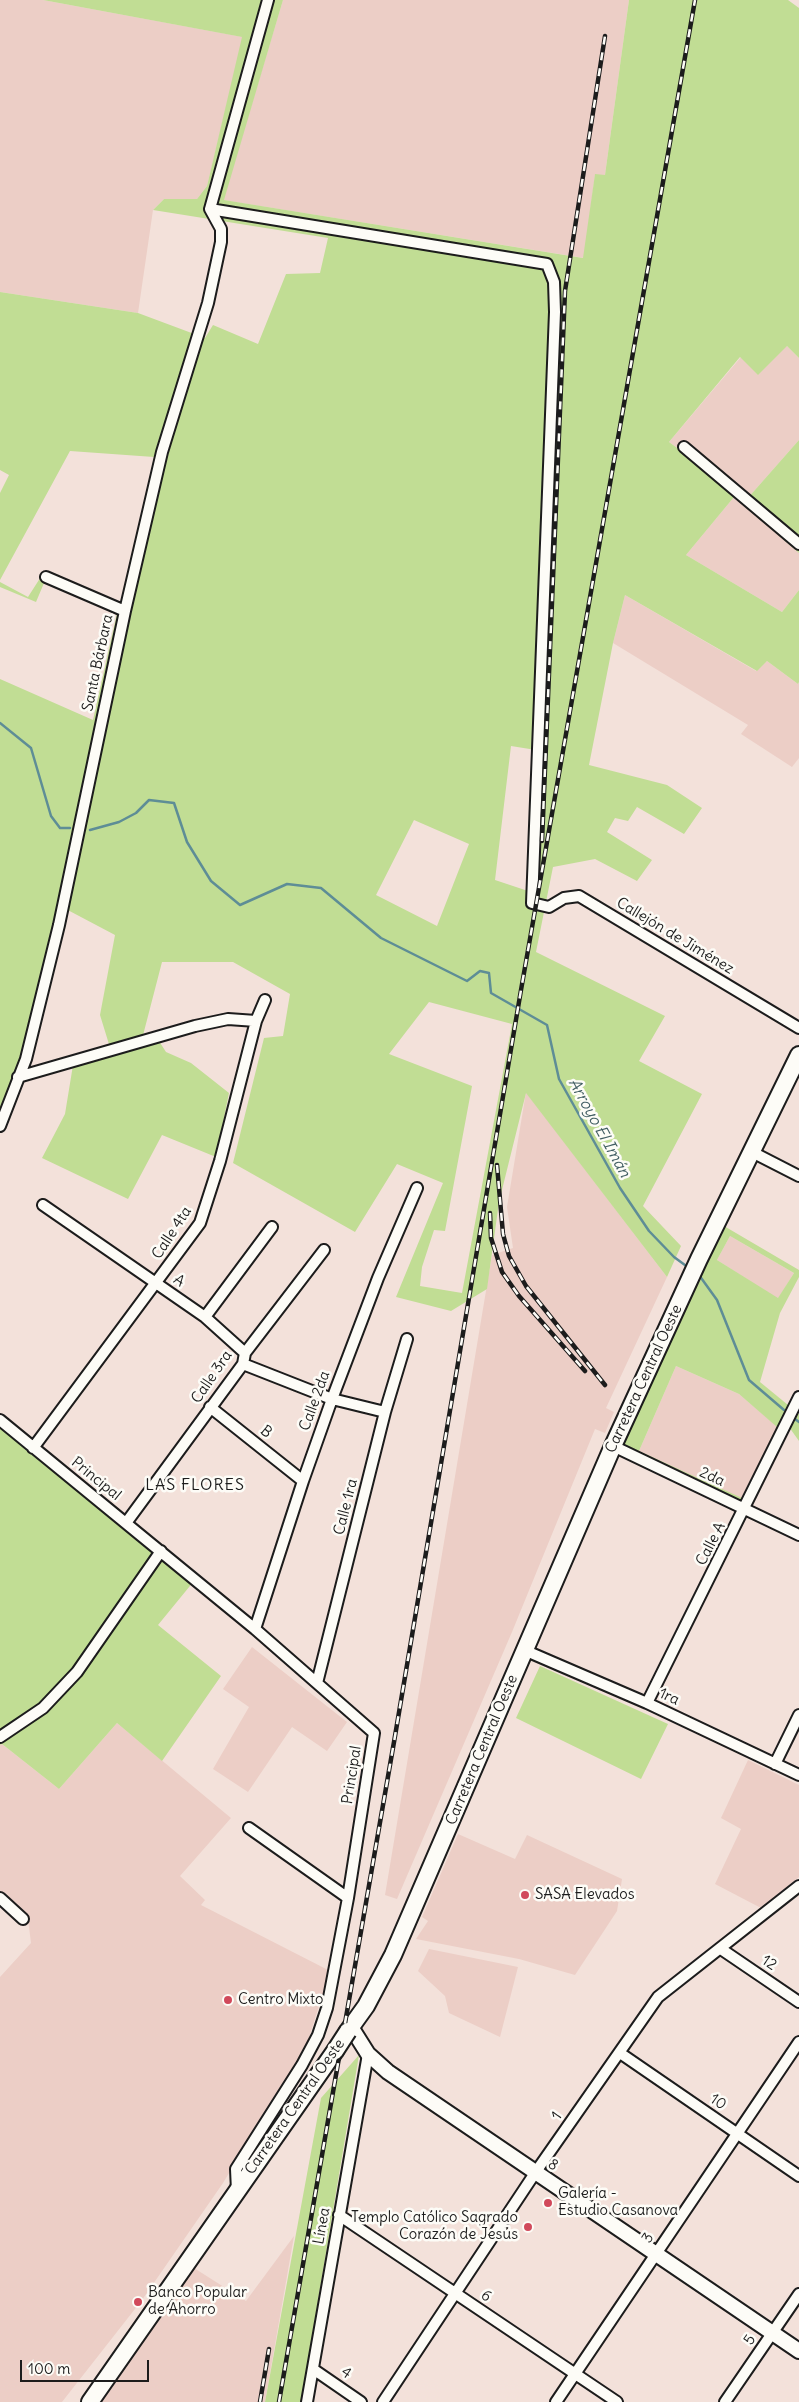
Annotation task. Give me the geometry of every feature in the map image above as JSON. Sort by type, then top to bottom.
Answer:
[{"type":"main road","name":"Carretera Central Oeste","points":[[90,2402],[335,2051],[376,1988],[395,1950],[613,1446],[699,1259],[799,1055]]},
{"type":"street","points":[[210,208],[268,0]]},
{"type":"street","name":"Santa Bárbara","points":[[0,1126],[26,1059],[59,925],[125,611],[162,452],[208,303],[221,242],[221,229],[210,208]]},
{"type":"street","name":"Callejón de Jiménez","points":[[210,208],[547,264],[554,282],[555,312],[532,903],[549,907],[564,898],[579,896],[799,1028]]},
{"type":"street","points":[[684,447],[799,544]]},
{"type":"street","points":[[46,577],[125,611]]},
{"type":"street","name":"Calle 4ta","points":[[33,1448],[200,1223],[220,1161],[256,1021],[265,1000]]},
{"type":"street","points":[[18,1077],[195,1026],[228,1019],[256,1021]]},
{"type":"street","points":[[752,1152],[799,1176]]},
{"type":"street","name":"Calle 2da","points":[[255,1629],[302,1481],[332,1398],[378,1278],[416,1188]]},
{"type":"street","name":"A","points":[[43,1206],[205,1317],[244,1358],[332,1398],[385,1412]]},
{"type":"street","points":[[205,1317],[272,1227]]},
{"type":"street","name":"Calle 3ra","points":[[126,1523],[324,1250]]},
{"type":"street","name":"Calle 1ra","points":[[317,1683],[385,1412],[407,1339]]},
{"type":"street","name":"Calle A","points":[[648,1703],[799,1397]]},
{"type":"street","name":"B","points":[[210,1407],[302,1481]]},
{"type":"street","name":"Principal","points":[[0,1420],[255,1629],[374,1733],[348,1898],[326,2008],[318,2035],[302,2065],[236,2169],[237,2191]]},
{"type":"street","name":"2da","points":[[613,1446],[799,1535]]},
{"type":"street","points":[[0,1737],[43,1708],[77,1672],[161,1551]]},
{"type":"street","name":"1ra","points":[[524,1650],[648,1703],[799,1775]]},
{"type":"street","points":[[775,1764],[799,1716]]},
{"type":"street","points":[[249,1828],[348,1898]]},
{"type":"street","name":"1","points":[[383,2402],[535,2173],[658,1997],[799,1886]]},
{"type":"street","points":[[0,1898],[23,1919]]},
{"type":"street","name":"12","points":[[721,1949],[799,2002]]},
{"type":"street","name":"8","points":[[350,2029],[368,2054],[388,2072],[799,2351]]},
{"type":"street","name":"3","points":[[556,2402],[799,2042]]},
{"type":"street","name":"10","points":[[620,2052],[799,2176]]},
{"type":"street","name":"Línea","points":[[306,2402],[368,2054]]},
{"type":"street","name":"6","points":[[339,2215],[617,2402]]},
{"type":"street","name":"5","points":[[725,2402],[799,2294]]},
{"type":"street","name":"4","points":[[313,2369],[362,2402]]},
{"type":"shaded area","points":[[0,0],[43,0],[243,37],[207,186],[197,199],[164,199],[153,210],[138,313],[0,292]]},
{"type":"shaded area","points":[[283,0],[629,0],[605,175],[595,175],[584,258],[223,200]]},
{"type":"shaded area","points":[[787,346],[799,358],[799,440],[747,499],[669,442],[741,357]]},
{"type":"shaded area","points":[[734,497],[799,553],[799,590],[782,612],[686,555]]},
{"type":"shaded area","points":[[625,595],[756,671],[767,661],[798,684],[799,682],[799,758],[792,767],[741,734],[748,725],[613,643]]},
{"type":"shaded area","points":[[526,1092],[667,1277],[606,1408],[614,1412],[605,1433],[595,1429],[512,1632],[397,1899],[385,1895],[492,1255],[513,1248],[507,1207]]},
{"type":"shaded area","points":[[730,1236],[794,1273],[778,1299],[717,1260]]},
{"type":"shaded area","points":[[676,1366],[739,1394],[778,1427],[742,1499],[639,1451]]},
{"type":"shaded area","points":[[252,1647],[347,1722],[327,1751],[292,1727],[248,1792],[213,1769],[249,1707],[223,1689]]},
{"type":"shaded area","points":[[117,1723],[231,1818],[180,1876],[205,1900],[201,1905],[330,1971],[307,2044],[223,2183],[142,2300],[62,2402],[0,2402],[0,1977],[31,1943],[28,1919],[0,1892],[0,1745],[2,1744],[59,1789]]},
{"type":"shaded area","points":[[748,1760],[799,1785],[799,1877],[761,1908],[715,1884],[741,1829],[721,1818]]},
{"type":"shaded area","name":"SASA Elevados","points":[[458,1834],[515,1859],[527,1835],[622,1879],[617,1911],[575,1975],[519,1959],[416,1939],[428,1921],[422,1917]]},
{"type":"shaded area","points":[[429,1949],[518,1967],[500,2037],[449,2013],[445,1996],[418,1971]]},
{"type":"shaded area","points":[[294,2236],[265,2402],[101,2402],[194,2268],[246,2301]]},
{"type":"green space","points":[[43,0],[283,0],[224,200],[583,258],[595,174],[605,175],[629,0],[788,0],[799,8],[799,358],[787,346],[758,375],[740,357],[669,442],[747,499],[799,440],[799,553],[734,497],[686,555],[782,612],[799,590],[799,682],[798,684],[767,661],[757,671],[625,595],[613,643],[589,765],[667,785],[702,808],[684,834],[637,807],[628,821],[615,818],[607,832],[652,860],[637,881],[595,859],[553,867],[536,952],[665,1016],[639,1061],[702,1094],[643,1206],[681,1246],[667,1277],[526,1093],[499,1202],[487,1289],[451,1311],[396,1297],[443,1183],[397,1164],[355,1232],[233,1163],[264,1038],[283,1036],[290,994],[233,962],[162,962],[141,1043],[157,1038],[166,1052],[191,1063],[229,1093],[216,1157],[162,1135],[128,1199],[42,1158],[65,1114],[73,1065],[112,1054],[100,1015],[115,935],[62,907],[22,1056],[0,1110],[0,679],[93,720],[117,613],[44,583],[36,602],[0,587],[0,582],[28,597],[44,572],[122,607],[154,457],[70,451],[0,580],[0,493],[9,475],[0,470],[0,292],[138,313],[205,338],[213,325],[258,344],[286,274],[320,273],[328,238],[153,210],[164,199],[197,199],[207,186],[242,37]],"holes":[[[511,746],[536,750],[531,892],[495,880]],[[414,820],[469,844],[437,926],[376,895]],[[429,1002],[512,1024],[462,1293],[420,1286],[422,1267],[434,1230],[445,1231],[472,1086],[389,1054]]]},
{"type":"green space","points":[[724,1226],[799,1270],[799,1277],[780,1313],[760,1382],[799,1414],[799,1441],[789,1427],[747,1512],[620,1451]],"holes":[[[730,1236],[794,1273],[778,1298],[717,1260]],[[676,1366],[739,1394],[777,1427],[742,1498],[639,1451]]]},
{"type":"green space","points":[[0,1423],[194,1581],[158,1625],[221,1676],[162,1761],[117,1723],[59,1789],[2,1744],[0,1745]]},
{"type":"green space","points":[[540,1666],[668,1724],[641,1779],[516,1718]]},
{"type":"green space","points":[[359,2055],[301,2402],[265,2402],[321,2098]]},
{"type":"waterway","name":"Arroyo El Imán","points":[[0,723],[31,748],[51,816],[60,828],[70,828]]},
{"type":"waterway","name":"Arroyo El Imán","points":[[90,830],[119,822],[136,813],[149,800],[174,803],[187,842],[211,881],[240,905],[287,884],[321,888],[381,938],[467,981],[480,971],[489,973],[491,993],[547,1025],[559,1079],[620,1188],[649,1231],[674,1257],[689,1268]]},
{"type":"waterway","name":"Arroyo El Imán","points":[[699,1275],[717,1300],[749,1380],[784,1410]]},
{"type":"waterway","name":"Arroyo El Imán","points":[[795,1419],[799,1422]]},
{"type":"railway","points":[[279,2402],[394,1742],[521,990],[695,0]]},
{"type":"railway","points":[[542,841],[565,291],[605,36]]},
{"type":"railway","points":[[497,1165],[503,1234],[509,1256],[526,1286],[605,1385]]},
{"type":"railway","points":[[490,1213],[491,1238],[502,1272],[519,1296],[585,1371]]},
{"type":"railway","points":[[260,2402],[269,2349]]},
{"type":"place","name":"SASA Elevados","points":[[525,1895]]},
{"type":"place","name":"Centro Mixto","points":[[228,2000]]},
{"type":"place","name":"Galería - Estudio Casanova","points":[[548,2203]]},
{"type":"place","name":"Templo Católico Sagrado Corazón de Jesús","points":[[528,2227]]},
{"type":"place","name":"Banco Popular de Ahorro","points":[[138,2302]]},
{"type":"district","name":"LAS FLORES","points":[[195,1485]]}]
